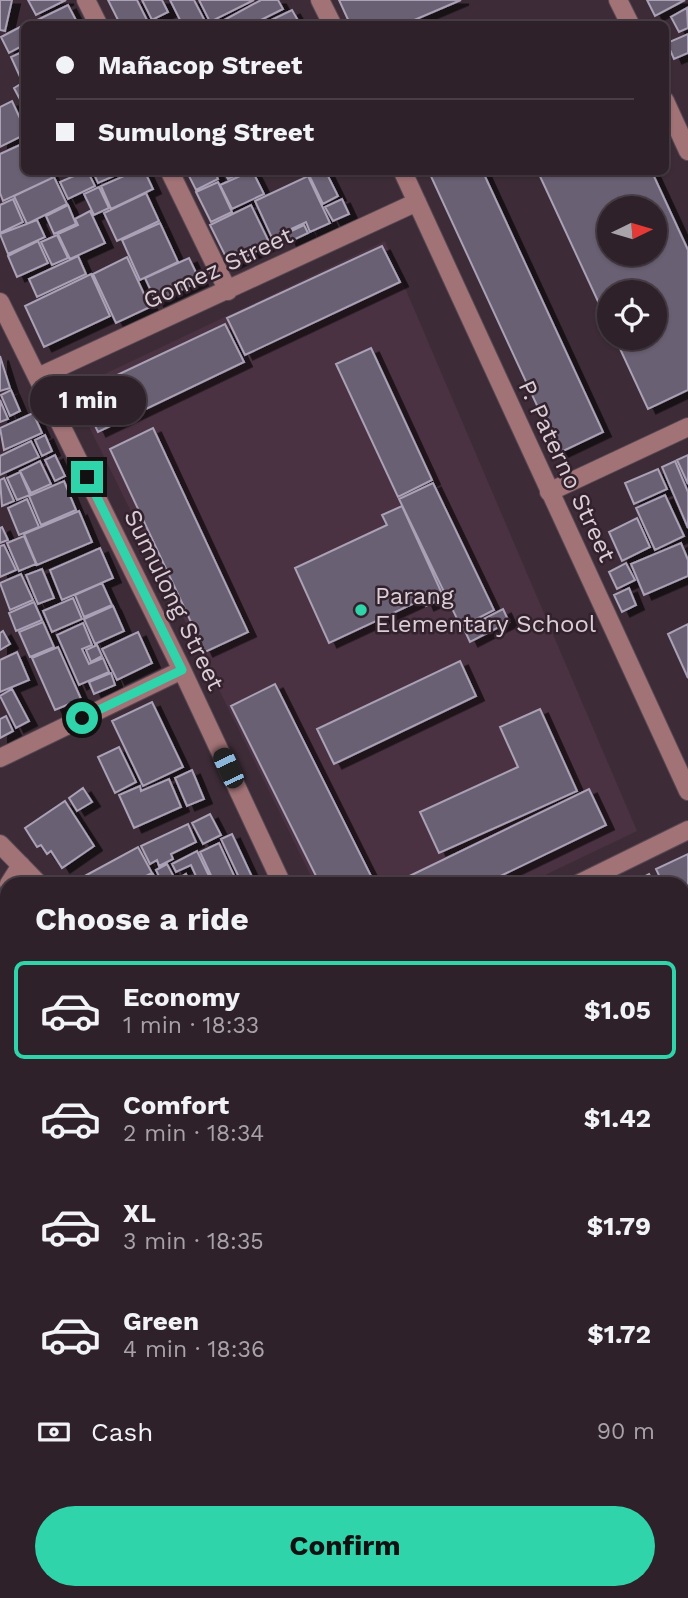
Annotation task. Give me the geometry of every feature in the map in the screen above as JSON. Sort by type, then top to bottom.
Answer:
[{"type":"street","points":[[86,0],[96,21]]},
{"type":"street","points":[[320,0],[330,21]]},
{"type":"street","points":[[618,0],[628,21]]},
{"type":"street","points":[[669,111],[688,151]]},
{"type":"street","points":[[171,175],[228,291]]},
{"type":"street","name":"P. Paterno Street","points":[[404,175],[688,791]]},
{"type":"street","name":"Gomez Street","points":[[38,377],[418,202]]},
{"type":"street","name":"Sumulong Street","points":[[0,302],[182,670],[279,877]]},
{"type":"street","points":[[549,492],[688,427]]},
{"type":"street","points":[[0,758],[182,670]]},
{"type":"street","points":[[592,877],[688,830]]},
{"type":"street","points":[[0,844],[32,877]]},
{"type":"street","points":[[13,877],[21,865]]},
{"type":"shaded area","name":"Parang Elementary School","points":[[385,241],[637,831],[541,877],[312,877],[71,390]]},
{"type":"building","points":[[0,0],[12,0],[5,31],[0,30]]},
{"type":"building","points":[[28,0],[66,0],[36,15]]},
{"type":"building","points":[[108,0],[137,0],[148,21],[118,21]]},
{"type":"building","points":[[142,0],[162,0],[168,12],[152,20]]},
{"type":"building","points":[[170,0],[194,0],[205,21],[180,21]]},
{"type":"building","points":[[199,0],[254,0],[212,21],[210,21]]},
{"type":"building","points":[[261,0],[278,0],[283,9],[259,21],[222,21]]},
{"type":"building","points":[[339,0],[461,0],[412,21],[349,21]]},
{"type":"building","points":[[647,0],[685,0],[655,16]]},
{"type":"building","points":[[68,5],[76,21],[35,21]]},
{"type":"building","points":[[687,8],[688,28],[679,32],[671,17]]},
{"type":"building","points":[[292,10],[298,21],[269,21]]},
{"type":"building","points":[[21,27],[21,47],[9,53],[1,37]]},
{"type":"building","points":[[688,34],[688,53],[674,59],[669,42]]},
{"type":"building","points":[[21,52],[21,79],[11,57]]},
{"type":"building","points":[[21,84],[21,101],[14,88]]},
{"type":"building","points":[[12,101],[21,120],[21,136],[0,147],[0,107]]},
{"type":"building","points":[[21,144],[21,175],[50,175],[52,178],[3,201],[0,193],[0,154]]},
{"type":"building","points":[[76,175],[90,175],[95,186],[68,199],[60,182]]},
{"type":"building","points":[[94,175],[116,175],[98,183]]},
{"type":"building","points":[[126,175],[146,175],[153,189],[111,209],[101,186]]},
{"type":"building","points":[[188,175],[216,175],[218,179],[196,190]]},
{"type":"building","points":[[242,175],[254,175],[264,194],[232,209],[220,185]]},
{"type":"building","points":[[309,175],[328,175],[338,196],[323,204]]},
{"type":"building","points":[[430,175],[484,175],[603,432],[559,453]]},
{"type":"building","points":[[539,175],[653,175],[663,196],[597,196],[597,266],[667,266],[667,205],[688,250],[688,390],[648,409],[621,350],[667,350],[667,280],[597,280],[597,299]]},
{"type":"building","points":[[308,176],[330,223],[310,232],[306,222],[272,238],[255,201]]},
{"type":"building","points":[[54,177],[67,204],[27,224],[14,196]]},
{"type":"building","points":[[218,182],[232,212],[211,222],[196,192]]},
{"type":"building","points":[[99,187],[109,208],[94,215],[84,194]]},
{"type":"building","points":[[146,193],[159,221],[117,241],[104,213]]},
{"type":"building","points":[[13,199],[23,222],[0,233],[0,205]]},
{"type":"building","points":[[342,199],[349,214],[333,221],[325,207]]},
{"type":"building","points":[[68,205],[76,224],[54,234],[46,216]]},
{"type":"building","points":[[251,205],[270,244],[230,265],[210,225]]},
{"type":"building","points":[[90,211],[105,243],[70,259],[58,234],[78,225],[75,219]]},
{"type":"building","points":[[37,220],[45,237],[8,254],[0,234]]},
{"type":"building","points":[[160,223],[178,262],[140,280],[122,240]]},
{"type":"building","points":[[304,225],[308,233],[289,242],[285,234]]},
{"type":"building","points":[[57,235],[68,258],[52,265],[41,242]]},
{"type":"building","points":[[38,241],[48,263],[17,277],[8,256]]},
{"type":"building","points":[[382,246],[400,282],[245,355],[227,318]]},
{"type":"building","points":[[78,256],[86,274],[37,297],[29,279]]},
{"type":"building","points":[[127,257],[150,307],[116,323],[93,274]]},
{"type":"building","points":[[189,258],[200,281],[156,302],[145,278]]},
{"type":"building","points":[[91,274],[110,316],[44,347],[25,306]]},
{"type":"building","points":[[225,324],[244,362],[98,432],[79,393]]},
{"type":"building","points":[[371,348],[432,480],[398,497],[336,364]]},
{"type":"building","points":[[0,356],[10,388],[0,391]]},
{"type":"building","points":[[11,390],[20,411],[10,416],[1,395]]},
{"type":"building","points":[[0,400],[8,419],[0,422]]},
{"type":"building","points":[[33,413],[42,433],[4,450],[0,428]]},
{"type":"building","points":[[153,428],[248,632],[205,652],[110,449]]},
{"type":"building","points":[[45,435],[52,451],[42,456],[35,440]]},
{"type":"building","points":[[31,441],[39,457],[0,475],[0,456]]},
{"type":"building","points":[[55,455],[65,476],[55,481],[45,460]]},
{"type":"building","points":[[688,455],[688,484],[677,460]]},
{"type":"building","points":[[40,461],[51,484],[31,493],[20,471]]},
{"type":"building","points":[[675,461],[688,492],[688,528],[662,467]]},
{"type":"building","points":[[658,469],[667,489],[634,504],[625,483]]},
{"type":"building","points":[[20,472],[30,495],[17,500],[7,478]]},
{"type":"building","points":[[4,478],[14,501],[2,506],[0,480]]},
{"type":"building","points":[[64,481],[76,510],[41,525],[29,496]]},
{"type":"building","points":[[433,483],[494,610],[461,627],[399,499]]},
{"type":"building","points":[[665,495],[684,536],[655,550],[636,508]]},
{"type":"building","points":[[27,499],[39,527],[19,535],[8,508]]},
{"type":"building","points":[[402,506],[444,598],[426,606],[423,599],[329,643],[295,568],[387,525],[382,515]]},
{"type":"building","points":[[79,511],[92,542],[37,565],[24,534]]},
{"type":"building","points":[[637,518],[650,547],[622,561],[609,532]]},
{"type":"building","points":[[2,527],[8,540],[0,543],[0,528]]},
{"type":"building","points":[[24,536],[36,564],[19,571],[7,543]]},
{"type":"building","points":[[681,543],[688,560],[688,576],[644,595],[631,564]]},
{"type":"building","points":[[4,545],[16,570],[0,577],[0,546]]},
{"type":"building","points":[[100,548],[113,578],[62,600],[50,570]]},
{"type":"building","points":[[626,563],[635,580],[617,589],[609,572]]},
{"type":"building","points":[[42,569],[54,598],[38,604],[26,575]]},
{"type":"building","points":[[21,574],[33,600],[10,610],[0,583]]},
{"type":"building","points":[[102,583],[112,605],[84,617],[75,595]]},
{"type":"building","points":[[629,588],[636,605],[622,612],[614,595]]},
{"type":"building","points":[[73,598],[82,619],[52,632],[43,611]]},
{"type":"building","points":[[34,602],[42,620],[16,631],[9,613]]},
{"type":"building","points":[[113,606],[124,631],[95,644],[84,619]]},
{"type":"building","points":[[503,609],[509,622],[470,642],[464,629]]},
{"type":"building","points":[[43,622],[54,647],[30,657],[19,632]]},
{"type":"building","points":[[83,623],[92,645],[82,649],[89,664],[103,658],[109,672],[79,685],[57,635]]},
{"type":"building","points":[[688,624],[688,678],[668,634]]},
{"type":"building","points":[[3,631],[10,644],[0,650],[0,633]]},
{"type":"building","points":[[138,632],[152,663],[117,680],[102,649]]},
{"type":"building","points":[[97,645],[102,656],[91,662],[86,650]]},
{"type":"building","points":[[58,647],[81,699],[55,710],[32,658]]},
{"type":"building","points":[[17,652],[29,680],[0,692],[0,660]]},
{"type":"building","points":[[460,661],[476,696],[334,764],[317,729]]},
{"type":"building","points":[[111,673],[115,685],[94,694],[89,682]]},
{"type":"building","points":[[275,684],[372,877],[316,877],[231,706]]},
{"type":"building","points":[[12,689],[29,721],[16,728],[0,696]]},
{"type":"building","points":[[152,702],[183,767],[143,786],[112,721]]},
{"type":"building","points":[[540,709],[577,791],[439,853],[420,812],[518,767],[500,727]]},
{"type":"building","points":[[6,716],[13,731],[0,738],[0,719]]},
{"type":"building","points":[[119,747],[136,782],[115,793],[98,757]]},
{"type":"building","points":[[192,770],[204,799],[187,806],[175,778]]},
{"type":"building","points":[[169,779],[181,807],[134,828],[119,795],[140,786],[141,791]]},
{"type":"building","points":[[83,788],[92,802],[77,811],[69,798]]},
{"type":"building","points":[[589,789],[606,825],[498,877],[407,877]]},
{"type":"building","points":[[65,801],[94,846],[62,868],[51,851],[47,854],[41,845],[37,847],[25,828]]},
{"type":"building","points":[[210,814],[221,835],[203,844],[192,823]]},
{"type":"building","points":[[188,824],[196,842],[171,854],[173,859],[159,866],[157,860],[150,864],[141,846]]},
{"type":"building","points":[[232,834],[252,877],[239,877],[221,839]]},
{"type":"building","points":[[219,843],[235,877],[212,877],[200,852]]},
{"type":"building","points":[[138,847],[152,873],[144,877],[83,877]]},
{"type":"building","points":[[197,851],[210,877],[196,877],[191,865],[176,872],[172,864]]},
{"type":"building","points":[[688,854],[688,877],[660,877],[656,869]]},
{"type":"building","points":[[167,864],[174,877],[159,877],[156,870]]},
{"type":"place","name":"Parang Elementary School","points":[[361,610]]},
{"type":"route","points":[[82,718],[182,670],[87,477]]}]
